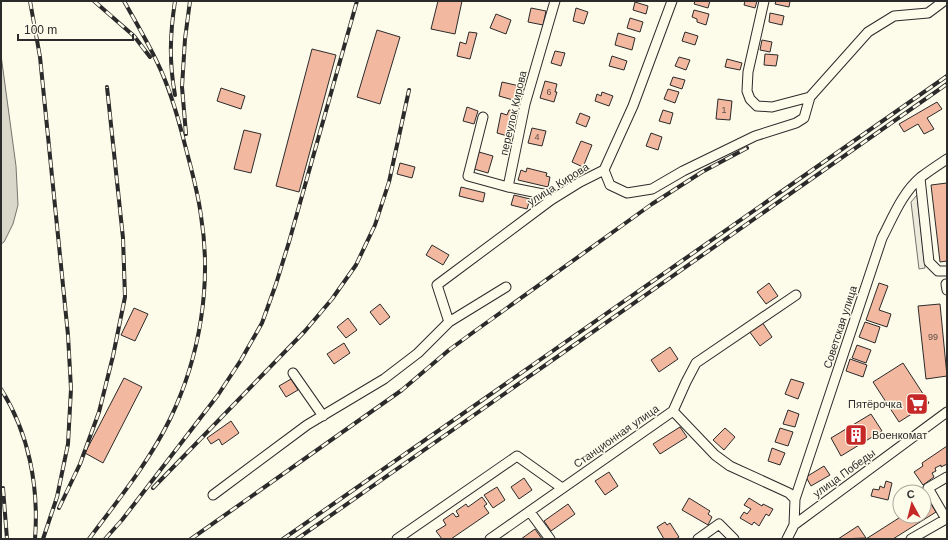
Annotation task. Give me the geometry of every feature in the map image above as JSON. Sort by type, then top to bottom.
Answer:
[{"type":"street","name":"переулок Кирова","points":[[508,187],[525,104],[554,1]]},
{"type":"street","name":"улица Кирова","points":[[449,322],[437,286],[551,200],[580,182],[604,170],[633,106],[672,1]]},
{"type":"street","points":[[764,1],[748,72],[747,91],[750,99],[757,106],[772,107],[810,97]]},
{"type":"street","points":[[604,170],[610,186],[627,192],[652,189],[683,171],[754,136],[796,123],[804,118],[810,97],[868,32],[894,16],[928,13],[944,1]]},
{"type":"street","points":[[483,117],[468,176],[508,187],[543,194],[551,200]]},
{"type":"street","name":"Советская улица","points":[[794,524],[795,499],[882,238],[903,198],[920,178],[946,160]]},
{"type":"street","points":[[920,178],[928,262],[938,271],[947,271]]},
{"type":"street","points":[[213,496],[307,425],[384,379],[418,352],[449,322],[506,287]]},
{"type":"street","name":"Станционная улица","points":[[490,539],[673,411],[696,363],[796,295]]},
{"type":"street","points":[[293,373],[323,416]]},
{"type":"street","points":[[673,411],[716,455],[730,466],[789,494],[795,499]]},
{"type":"street","name":"улица Победы","points":[[794,524],[947,412]]},
{"type":"street","points":[[397,539],[516,456],[562,488]]},
{"type":"street","points":[[911,539],[946,519],[928,488],[947,477]]},
{"type":"street","points":[[530,512],[550,539]]},
{"type":"street","points":[[698,539],[719,524],[734,539]]},
{"type":"street","points":[[787,539],[794,524]]},
{"type":"shaded area","points":[[1,55],[16,166],[18,205],[13,224],[4,242],[1,244]]},
{"type":"shaded area","points":[[917,195],[925,268],[919,269],[911,202]]},
{"type":"building","points":[[438,1],[462,1],[455,34],[431,29]]},
{"type":"building","points":[[695,1],[710,1],[708,8],[694,4]]},
{"type":"building","points":[[745,1],[757,1],[755,8],[744,5]]},
{"type":"building","points":[[776,1],[790,1],[789,7],[775,4]]},
{"type":"building","points":[[635,2],[648,6],[646,14],[633,10]]},
{"type":"building","points":[[531,8],[546,11],[543,25],[528,22]]},
{"type":"building","points":[[576,8],[588,12],[584,24],[573,21]]},
{"type":"building","points":[[694,10],[709,14],[706,25],[697,22],[697,19],[692,17]]},
{"type":"building","points":[[770,13],[784,16],[782,25],[769,22]]},
{"type":"building","points":[[496,14],[511,20],[506,34],[490,28]]},
{"type":"building","points":[[630,18],[643,22],[640,32],[627,28]]},
{"type":"building","points":[[377,30],[400,37],[380,104],[357,97]]},
{"type":"building","points":[[469,32],[477,33],[470,59],[457,56],[460,42],[466,44]]},
{"type":"building","points":[[685,32],[698,36],[695,45],[682,41]]},
{"type":"building","points":[[618,33],[635,38],[632,50],[615,45]]},
{"type":"building","points":[[762,40],[772,42],[770,52],[760,50]]},
{"type":"building","points":[[312,49],[336,55],[299,192],[276,186]]},
{"type":"building","points":[[555,51],[565,53],[561,66],[551,63]]},
{"type":"building","points":[[765,54],[778,55],[776,66],[764,65]]},
{"type":"building","points":[[612,56],[627,61],[624,70],[609,66]]},
{"type":"building","points":[[679,57],[690,60],[686,70],[675,66]]},
{"type":"building","points":[[727,59],[742,63],[740,70],[725,67]]},
{"type":"building","points":[[673,77],[685,80],[682,89],[670,85]]},
{"type":"building","points":[[545,81],[557,84],[555,92],[557,92],[554,102],[540,98]]},
{"type":"building","points":[[502,82],[524,87],[520,102],[499,96]]},
{"type":"building","points":[[221,88],[245,96],[241,109],[217,101]]},
{"type":"building","points":[[668,89],[679,92],[675,103],[664,99]]},
{"type":"building","points":[[602,92],[613,96],[609,106],[595,101],[597,94],[601,96]]},
{"type":"building","points":[[718,99],[732,101],[730,120],[716,119]]},
{"type":"building","points":[[937,102],[942,109],[927,118],[934,129],[924,134],[918,124],[904,132],[899,124]]},
{"type":"building","points":[[467,107],[478,111],[474,124],[463,121]]},
{"type":"building","points":[[509,110],[517,111],[511,137],[497,133],[501,113],[507,115]]},
{"type":"building","points":[[663,110],[673,113],[670,124],[659,121]]},
{"type":"building","points":[[580,113],[590,117],[586,127],[576,123]]},
{"type":"building","points":[[532,128],[546,131],[542,146],[528,143]]},
{"type":"building","points":[[244,130],[261,134],[251,173],[234,169]]},
{"type":"building","points":[[651,133],[662,137],[658,150],[646,146]]},
{"type":"building","points":[[581,141],[592,145],[583,167],[572,162]]},
{"type":"building","points":[[479,152],[493,156],[488,173],[474,169]]},
{"type":"building","points":[[400,163],[415,167],[412,178],[397,174]]},
{"type":"building","points":[[527,168],[547,173],[546,176],[550,177],[548,187],[518,180],[521,170],[526,172]]},
{"type":"building","points":[[947,183],[947,261],[940,262],[931,185]]},
{"type":"building","points":[[461,187],[485,193],[483,202],[459,196]]},
{"type":"building","points":[[514,195],[530,199],[527,209],[511,205]]},
{"type":"building","points":[[432,245],[449,255],[443,265],[426,255]]},
{"type":"building","points":[[769,283],[778,296],[766,304],[757,292]]},
{"type":"building","points":[[879,283],[888,286],[879,310],[891,314],[887,327],[866,320]]},
{"type":"building","points":[[380,304],[390,317],[380,325],[370,312]]},
{"type":"building","points":[[940,304],[947,376],[926,379],[918,306]]},
{"type":"building","points":[[134,308],[148,314],[135,341],[121,335]]},
{"type":"building","points":[[348,318],[357,330],[346,338],[337,327]]},
{"type":"building","points":[[762,322],[772,337],[760,346],[749,331]]},
{"type":"building","points":[[865,322],[880,327],[875,343],[859,337]]},
{"type":"building","points":[[344,343],[350,353],[334,364],[327,354]]},
{"type":"building","points":[[857,345],[871,350],[866,363],[852,358]]},
{"type":"building","points":[[670,347],[678,359],[659,372],[651,360]]},
{"type":"building","points":[[850,359],[867,365],[863,377],[846,371]]},
{"type":"building","points":[[903,363],[929,403],[899,422],[873,382]]},
{"type":"building","points":[[124,378],[142,387],[103,463],[85,453]]},
{"type":"building","points":[[291,379],[298,390],[286,397],[279,386]]},
{"type":"building","points":[[791,379],[804,383],[798,399],[785,394]]},
{"type":"building","points":[[788,410],[799,414],[795,427],[783,424]]},
{"type":"building","name":"Военкомат","points":[[871,414],[882,431],[841,456],[831,438]]},
{"type":"building","points":[[231,421],[239,433],[222,445],[219,439],[211,444],[207,438]]},
{"type":"building","points":[[680,427],[687,437],[660,454],[653,444]]},
{"type":"building","points":[[725,428],[735,437],[724,450],[713,440]]},
{"type":"building","points":[[780,428],[793,432],[788,446],[775,442]]},
{"type":"building","points":[[947,446],[947,464],[935,468],[936,471],[932,473],[934,477],[924,484],[922,484],[914,472],[923,466],[922,463]]},
{"type":"building","points":[[772,448],[785,453],[780,465],[768,461]]},
{"type":"building","points":[[824,466],[830,475],[811,486],[806,477]]},
{"type":"building","points":[[609,472],[618,486],[605,495],[595,481]]},
{"type":"building","points":[[524,478],[532,490],[519,499],[511,487]]},
{"type":"building","points":[[886,481],[892,483],[888,500],[871,496],[873,489],[879,490],[880,486],[884,488]]},
{"type":"building","points":[[497,487],[505,500],[493,508],[484,495]]},
{"type":"building","points":[[482,497],[487,504],[484,506],[489,513],[451,539],[442,539],[436,531],[446,525],[443,520],[453,513],[456,517],[459,516],[456,511],[466,504],[468,507]]},
{"type":"building","points":[[689,498],[710,511],[708,514],[712,517],[708,525],[682,510]]},
{"type":"building","points":[[749,498],[762,506],[763,504],[773,509],[769,516],[766,514],[759,526],[754,522],[752,525],[740,518],[744,512],[747,514],[751,509],[744,505]]},
{"type":"building","points":[[568,504],[575,514],[551,531],[544,521]]},
{"type":"building","points":[[932,506],[936,512],[932,515]]},
{"type":"building","points":[[665,522],[667,525],[670,523],[679,537],[676,539],[664,539],[657,527]]},
{"type":"building","points":[[892,522],[892,524],[917,524],[893,539],[866,539]]},
{"type":"building","points":[[858,526],[866,538],[838,539]]},
{"type":"building","points":[[535,529],[542,539],[521,539]]},
{"type":"railway","points":[[30,1],[40,57],[68,335],[71,389],[68,444],[57,497],[43,539]]},
{"type":"railway","points":[[94,1],[134,36],[150,57]]},
{"type":"railway","points":[[89,539],[143,466],[170,419],[189,371],[201,320],[204,294],[205,268],[201,216],[180,124],[162,72],[124,1]]},
{"type":"railway","points":[[175,1],[171,48],[175,95]]},
{"type":"railway","points":[[186,134],[182,87],[185,39],[190,1]]},
{"type":"railway","points":[[105,539],[122,520],[218,395],[241,360],[262,323],[289,242],[357,1]]},
{"type":"railway","points":[[283,539],[947,76]]},
{"type":"railway","points":[[297,539],[947,84]]},
{"type":"railway","points":[[59,508],[80,464],[99,412],[113,356],[125,297],[123,238],[107,87]]},
{"type":"railway","points":[[153,488],[305,331],[332,299],[356,265],[375,225],[389,182],[409,90]]},
{"type":"railway","points":[[191,539],[402,390],[449,350],[652,204],[702,172],[747,148]]},
{"type":"railway","points":[[1,389],[19,424],[30,461],[35,500],[35,539]]},
{"type":"railway","points":[[3,488],[7,539]]},
{"type":"place","name":"Пятёрочка","points":[[917,404]]},
{"type":"place","name":"Военкомат","points":[[856,435]]}]
